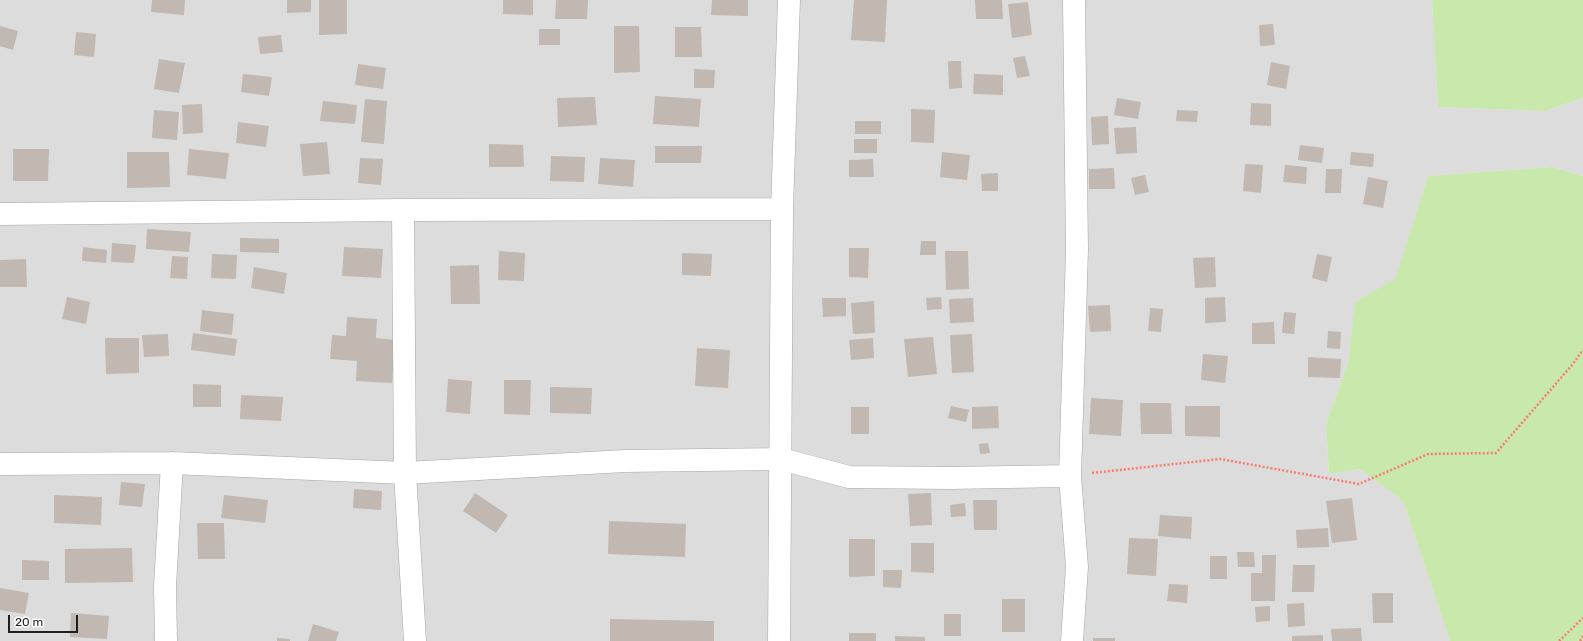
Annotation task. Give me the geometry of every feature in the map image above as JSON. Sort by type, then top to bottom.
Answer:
[{"type":"street","points":[[779,641],[782,209],[789,0]]},
{"type":"street","points":[[1072,641],[1077,567],[1070,476],[1077,250],[1074,0]]},
{"type":"street","points":[[0,214],[403,210],[782,209]]},
{"type":"street","points":[[403,210],[405,474],[415,641]]},
{"type":"street","points":[[0,464],[172,462],[405,474],[625,461],[781,459],[849,477],[948,478],[1070,476]]},
{"type":"street","points":[[166,641],[165,586],[172,462]]},
{"type":"path","points":[[1070,476],[1220,459],[1359,484],[1428,454],[1496,453],[1572,365],[1583,350]]},
{"type":"path","points":[[1559,641],[1583,618]]},
{"type":"path","points":[[1580,641],[1583,636]]},
{"type":"shaded area","points":[[0,0],[1432,0],[1438,107],[1545,111],[1583,98],[1583,176],[1552,167],[1428,176],[1395,280],[1355,302],[1348,363],[1326,424],[1329,474],[1360,469],[1403,501],[1450,641],[0,641]]},
{"type":"green space","points":[[1432,0],[1583,0],[1583,98],[1545,111],[1438,107]]},
{"type":"green space","points":[[1552,167],[1583,176],[1583,641],[1450,641],[1403,501],[1360,469],[1329,474],[1326,424],[1348,363],[1355,302],[1395,279],[1428,176]]},
{"type":"building","points":[[152,0],[185,0],[184,15],[151,12]]},
{"type":"building","points":[[287,0],[311,0],[311,12],[287,13]]},
{"type":"building","points":[[319,0],[347,0],[347,34],[319,35]]},
{"type":"building","points":[[503,0],[533,0],[533,15],[503,14]]},
{"type":"building","points":[[556,0],[588,0],[587,19],[555,19]]},
{"type":"building","points":[[712,0],[748,0],[748,16],[711,15]]},
{"type":"building","points":[[854,0],[887,0],[885,42],[851,40]]},
{"type":"building","points":[[975,0],[1002,0],[1003,19],[976,19]]},
{"type":"building","points":[[1028,2],[1032,35],[1012,38],[1008,4]]},
{"type":"building","points":[[1273,24],[1275,45],[1260,46],[1259,25]]},
{"type":"building","points":[[0,26],[18,31],[13,50],[0,46]]},
{"type":"building","points":[[614,26],[639,26],[640,72],[614,73]]},
{"type":"building","points":[[675,27],[701,27],[702,57],[675,57]]},
{"type":"building","points":[[539,29],[560,29],[560,45],[539,45]]},
{"type":"building","points":[[76,32],[96,34],[94,57],[74,55]]},
{"type":"building","points":[[281,35],[283,52],[260,54],[258,37]]},
{"type":"building","points":[[1025,56],[1030,76],[1017,78],[1013,58]]},
{"type":"building","points":[[159,59],[185,63],[179,93],[154,89]]},
{"type":"building","points":[[948,61],[961,61],[962,88],[949,89]]},
{"type":"building","points":[[1271,62],[1290,66],[1286,89],[1267,85]]},
{"type":"building","points":[[358,64],[386,68],[383,89],[355,85]]},
{"type":"building","points":[[694,69],[715,70],[714,88],[694,88]]},
{"type":"building","points":[[243,74],[272,77],[269,96],[241,92]]},
{"type":"building","points":[[974,74],[1003,75],[1003,95],[973,94]]},
{"type":"building","points":[[655,96],[701,99],[699,127],[653,124]]},
{"type":"building","points":[[595,97],[597,125],[558,127],[557,98]]},
{"type":"building","points":[[1117,98],[1141,102],[1138,119],[1114,115]]},
{"type":"building","points":[[365,99],[387,101],[384,144],[361,142]]},
{"type":"building","points":[[323,101],[357,105],[355,124],[320,121]]},
{"type":"building","points":[[1251,103],[1271,104],[1271,126],[1250,125]]},
{"type":"building","points":[[202,104],[203,133],[183,134],[182,105]]},
{"type":"building","points":[[911,109],[935,110],[934,143],[911,142]]},
{"type":"building","points":[[154,110],[179,112],[177,140],[152,138]]},
{"type":"building","points":[[1177,110],[1198,111],[1197,122],[1176,121]]},
{"type":"building","points":[[1108,116],[1109,144],[1092,145],[1091,117]]},
{"type":"building","points":[[855,121],[881,121],[881,134],[855,134]]},
{"type":"building","points":[[238,122],[269,126],[266,147],[236,143]]},
{"type":"building","points":[[1136,127],[1137,153],[1116,154],[1114,128]]},
{"type":"building","points":[[854,139],[877,139],[877,153],[854,153]]},
{"type":"building","points":[[327,142],[330,174],[303,176],[300,144]]},
{"type":"building","points":[[489,144],[523,145],[524,167],[489,167]]},
{"type":"building","points":[[1300,145],[1324,148],[1322,163],[1298,160]]},
{"type":"building","points":[[655,146],[702,146],[701,163],[655,163]]},
{"type":"building","points":[[13,149],[49,149],[48,181],[13,181]]},
{"type":"building","points":[[189,149],[229,153],[226,179],[187,175]]},
{"type":"building","points":[[127,152],[169,152],[170,187],[127,188]]},
{"type":"building","points":[[942,152],[970,155],[967,180],[940,177]]},
{"type":"building","points":[[1351,152],[1374,154],[1373,167],[1350,165]]},
{"type":"building","points":[[551,156],[585,157],[584,182],[550,181]]},
{"type":"building","points":[[360,158],[383,159],[381,185],[358,183]]},
{"type":"building","points":[[600,158],[635,160],[633,187],[598,184]]},
{"type":"building","points":[[873,159],[874,177],[849,177],[849,160]]},
{"type":"building","points":[[1245,164],[1263,165],[1261,193],[1243,191]]},
{"type":"building","points":[[1285,165],[1307,167],[1306,184],[1283,182]]},
{"type":"building","points":[[1114,168],[1115,189],[1089,189],[1089,169]]},
{"type":"building","points":[[1326,169],[1342,169],[1341,193],[1325,193]]},
{"type":"building","points":[[998,173],[998,191],[982,191],[981,174]]},
{"type":"building","points":[[1145,175],[1149,192],[1135,195],[1131,178]]},
{"type":"building","points":[[1368,177],[1388,181],[1383,208],[1363,204]]},
{"type":"building","points":[[147,229],[191,232],[189,252],[146,249]]},
{"type":"building","points":[[240,238],[279,239],[279,253],[240,252]]},
{"type":"building","points":[[921,241],[936,241],[936,255],[920,255]]},
{"type":"building","points":[[112,243],[136,245],[134,263],[111,262]]},
{"type":"building","points":[[83,247],[107,250],[106,263],[82,261]]},
{"type":"building","points":[[344,247],[383,249],[381,278],[342,276]]},
{"type":"building","points":[[849,248],[869,248],[868,278],[849,277]]},
{"type":"building","points":[[499,251],[525,253],[524,281],[498,280]]},
{"type":"building","points":[[945,251],[968,251],[969,289],[946,290]]},
{"type":"building","points":[[682,253],[712,254],[711,276],[682,275]]},
{"type":"building","points":[[212,254],[237,255],[236,279],[211,278]]},
{"type":"building","points":[[1317,254],[1332,257],[1327,282],[1312,278]]},
{"type":"building","points":[[172,256],[188,257],[187,279],[170,278]]},
{"type":"building","points":[[1215,257],[1216,287],[1195,288],[1193,258]]},
{"type":"building","points":[[26,259],[27,287],[0,287],[0,260]]},
{"type":"building","points":[[479,265],[480,304],[451,304],[450,266]]},
{"type":"building","points":[[254,267],[287,273],[284,294],[251,288]]},
{"type":"building","points":[[67,297],[90,302],[86,324],[62,319]]},
{"type":"building","points":[[941,297],[942,309],[927,310],[926,298]]},
{"type":"building","points":[[1225,297],[1226,322],[1205,323],[1205,298]]},
{"type":"building","points":[[822,298],[846,298],[846,316],[823,317]]},
{"type":"building","points":[[973,298],[974,322],[950,323],[949,299]]},
{"type":"building","points":[[874,301],[875,333],[853,334],[851,303]]},
{"type":"building","points":[[1110,305],[1111,331],[1090,332],[1088,306]]},
{"type":"building","points":[[1150,308],[1163,309],[1161,332],[1148,331]]},
{"type":"building","points":[[202,310],[234,314],[232,335],[200,331]]},
{"type":"building","points":[[1284,312],[1296,313],[1294,334],[1282,333]]},
{"type":"building","points":[[347,317],[377,319],[376,338],[395,340],[392,383],[356,381],[357,361],[330,359],[332,335],[346,336]]},
{"type":"building","points":[[1274,322],[1275,344],[1252,344],[1252,323]]},
{"type":"building","points":[[1328,331],[1341,332],[1340,349],[1327,348]]},
{"type":"building","points":[[193,333],[237,339],[235,356],[191,350]]},
{"type":"building","points":[[168,334],[169,356],[144,357],[142,335]]},
{"type":"building","points":[[972,334],[974,372],[952,373],[950,335]]},
{"type":"building","points":[[933,337],[937,374],[908,377],[904,339]]},
{"type":"building","points":[[105,338],[139,338],[139,373],[106,374]]},
{"type":"building","points":[[873,338],[874,358],[851,360],[849,340]]},
{"type":"building","points":[[697,348],[730,350],[728,388],[695,386]]},
{"type":"building","points":[[1203,354],[1228,356],[1225,383],[1201,380]]},
{"type":"building","points":[[1308,357],[1341,359],[1340,378],[1308,377]]},
{"type":"building","points":[[448,379],[472,381],[470,414],[446,412]]},
{"type":"building","points":[[504,380],[531,380],[530,415],[504,414]]},
{"type":"building","points":[[193,384],[221,385],[221,407],[193,407]]},
{"type":"building","points":[[550,387],[592,388],[591,414],[550,413]]},
{"type":"building","points":[[241,395],[283,397],[281,421],[240,419]]},
{"type":"building","points":[[1091,398],[1123,400],[1121,436],[1089,434]]},
{"type":"building","points":[[1140,403],[1171,403],[1172,434],[1141,434]]},
{"type":"building","points":[[951,406],[969,410],[966,422],[948,418]]},
{"type":"building","points":[[998,406],[999,428],[972,429],[972,407]]},
{"type":"building","points":[[1185,406],[1220,406],[1220,437],[1185,436]]},
{"type":"building","points":[[851,407],[869,407],[869,434],[851,434]]},
{"type":"building","points":[[988,443],[990,453],[980,454],[979,444]]},
{"type":"building","points":[[121,482],[145,484],[142,507],[119,505]]},
{"type":"building","points":[[354,489],[382,491],[381,510],[353,508]]},
{"type":"building","points":[[475,493],[508,515],[496,533],[463,511]]},
{"type":"building","points":[[931,493],[932,525],[910,526],[908,494]]},
{"type":"building","points":[[54,495],[102,497],[101,525],[54,523]]},
{"type":"building","points":[[224,495],[268,500],[265,523],[221,518]]},
{"type":"building","points":[[1352,498],[1357,540],[1332,543],[1326,501]]},
{"type":"building","points":[[973,500],[997,500],[997,530],[974,530]]},
{"type":"building","points":[[965,503],[966,516],[951,517],[950,505]]},
{"type":"building","points":[[1160,515],[1192,517],[1191,539],[1158,536]]},
{"type":"building","points":[[609,521],[686,524],[685,557],[608,554]]},
{"type":"building","points":[[197,523],[224,523],[225,559],[198,559]]},
{"type":"building","points":[[1328,528],[1329,547],[1297,548],[1296,530]]},
{"type":"building","points":[[1129,538],[1158,539],[1156,576],[1127,574]]},
{"type":"building","points":[[849,539],[875,539],[875,576],[849,577]]},
{"type":"building","points":[[911,543],[934,543],[934,573],[911,572]]},
{"type":"building","points":[[132,548],[133,582],[65,583],[65,549]]},
{"type":"building","points":[[1237,552],[1254,552],[1255,567],[1238,567]]},
{"type":"building","points":[[1262,555],[1276,555],[1275,601],[1251,601],[1251,573],[1262,573]]},
{"type":"building","points":[[1210,556],[1227,556],[1227,579],[1210,579]]},
{"type":"building","points":[[22,560],[49,561],[49,580],[22,580]]},
{"type":"building","points":[[1293,565],[1315,565],[1314,592],[1292,592]]},
{"type":"building","points":[[883,570],[902,570],[901,588],[883,587]]},
{"type":"building","points":[[1169,584],[1188,585],[1187,603],[1167,601]]},
{"type":"building","points":[[0,588],[29,593],[25,614],[0,610]]},
{"type":"building","points":[[1372,593],[1393,593],[1393,623],[1373,623]]},
{"type":"building","points":[[1002,599],[1025,599],[1025,632],[1002,632]]},
{"type":"building","points":[[1304,603],[1305,626],[1288,627],[1287,604]]},
{"type":"building","points":[[1270,606],[1270,621],[1256,622],[1255,607]]},
{"type":"building","points":[[71,613],[109,616],[107,639],[70,637]]},
{"type":"building","points":[[944,614],[961,614],[961,636],[944,636]]},
{"type":"building","points":[[610,619],[714,621],[714,641],[610,641]]},
{"type":"building","points":[[313,624],[339,632],[336,641],[308,641]]},
{"type":"building","points":[[1361,628],[1362,641],[1332,641],[1331,629]]},
{"type":"building","points":[[849,633],[876,633],[876,641],[849,641]]},
{"type":"building","points":[[1323,635],[1323,641],[1292,641],[1292,636]]},
{"type":"building","points":[[895,636],[925,637],[925,641],[895,641]]},
{"type":"building","points":[[277,638],[290,639],[290,641],[277,641]]},
{"type":"building","points":[[1093,638],[1115,638],[1115,641],[1093,641]]}]
